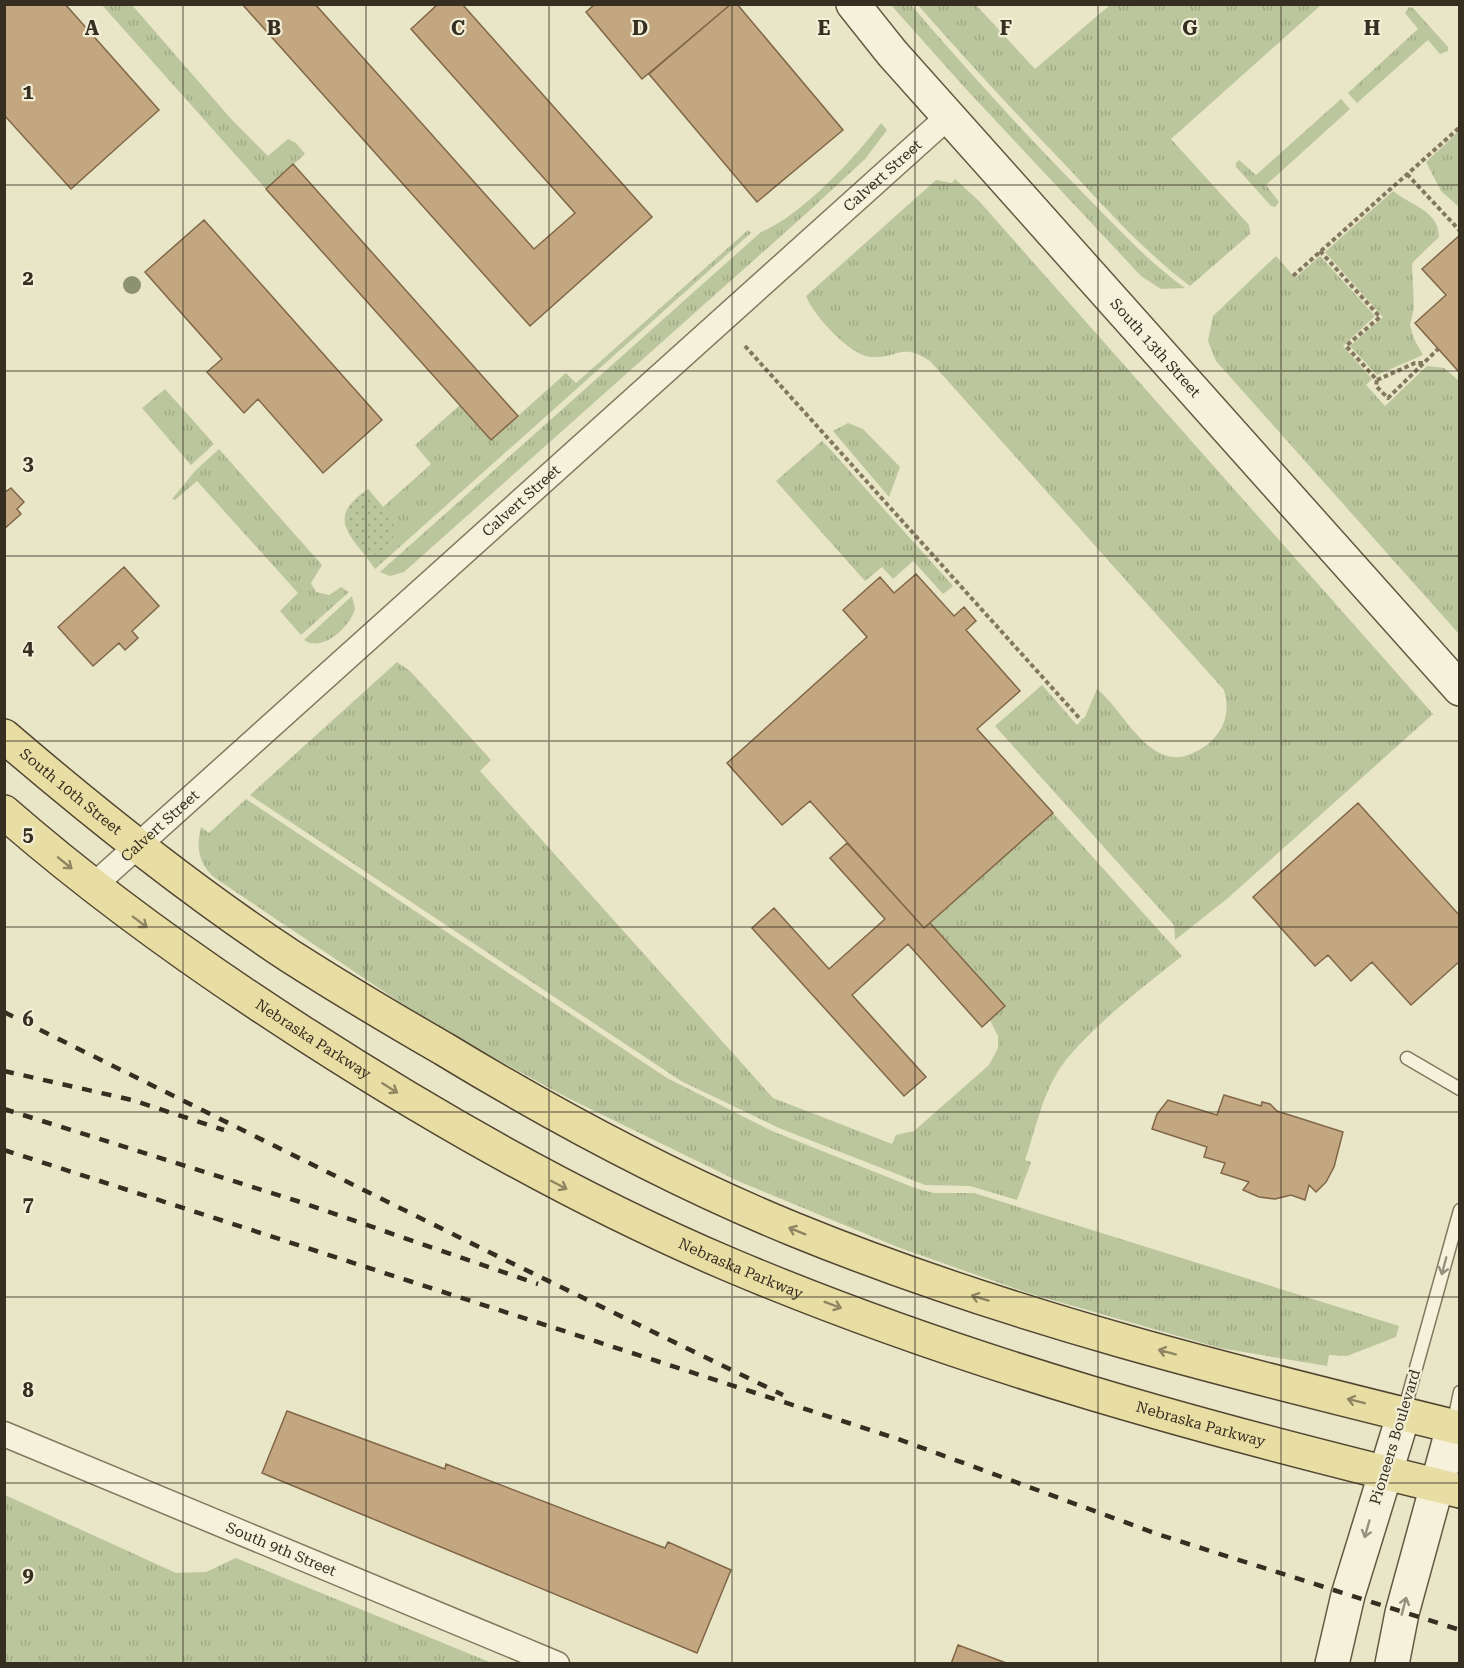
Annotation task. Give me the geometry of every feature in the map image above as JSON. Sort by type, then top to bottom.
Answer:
[{"type":"main road","name":"South 13th Street","points":[[853,4],[949,116],[1460,689]]},
{"type":"main road","name":"South 10th Street","points":[[4,736],[138,846]]},
{"type":"main road","points":[[4,812],[93,886]]},
{"type":"main road","points":[[138,846],[289,955],[522,1096],[612,1146],[782,1224],[946,1287],[1087,1331],[1456,1427],[1448,1488],[1402,1613],[1392,1664]]},
{"type":"main road","name":"Nebraska Parkway","points":[[93,886],[200,967],[444,1121],[559,1185],[646,1227],[730,1264],[861,1316],[1017,1370],[1217,1429],[1448,1488]]},
{"type":"main road","name":"Pioneers Boulevard","points":[[1332,1664],[1348,1595],[1383,1473],[1404,1413]]},
{"type":"street","name":"Calvert Street","points":[[93,886],[949,116]]},
{"type":"street","name":"South 9th Street","points":[[4,1434],[557,1664]]},
{"type":"lane","points":[[1407,1058],[1460,1089]]},
{"type":"lane","name":"Pioneers Boulevard","points":[[1404,1413],[1460,1210]]},
{"type":"lane","points":[[1456,1427],[1460,1392]]},
{"type":"path","points":[[1293,276],[1460,127]]},
{"type":"path","points":[[1407,174],[1460,231]]},
{"type":"path","points":[[1320,251],[1380,317],[1346,346],[1377,380]]},
{"type":"path","points":[[745,346],[1081,720]]},
{"type":"path","points":[[1377,380],[1376,386],[1388,398],[1438,349]]},
{"type":"path","points":[[1377,380],[1415,363],[1423,363]]},
{"type":"green space","points":[[102,5],[132,5],[232,120],[268,156],[288,139],[296,143],[305,154],[266,189]]},
{"type":"green space","points":[[891,5],[911,5],[996,101],[1120,231],[1185,288],[1161,289],[1141,276],[965,88]]},
{"type":"green space","points":[[918,5],[976,5],[1035,69],[1110,5],[1321,5],[1171,139],[1249,225],[1250,234],[1190,286],[1158,260],[1114,217]]},
{"type":"green space","points":[[1409,7],[1413,8],[1448,47],[1448,51],[1440,54],[1428,40],[1357,103],[1348,93],[1418,29],[1405,13]]},
{"type":"green space","points":[[1341,99],[1350,109],[1266,185],[1279,202],[1275,207],[1271,206],[1236,167],[1236,163],[1239,160],[1256,175]]},
{"type":"green space","points":[[881,123],[887,130],[865,159],[809,211],[404,572],[390,576],[380,572],[761,232],[777,224],[810,200],[857,153]]},
{"type":"green space","points":[[1459,131],[1459,207],[1441,191],[1426,162]]},
{"type":"green space","points":[[955,179],[979,201],[1433,714],[1228,898],[1175,940],[1174,925],[995,726],[1042,685],[1077,725],[1085,717],[1097,689],[1151,748],[1164,755],[1178,757],[1202,748],[1219,732],[1226,715],[1224,690],[930,361],[912,352],[900,352],[881,357],[863,355],[844,343],[824,324],[806,296],[936,180],[952,183]]},
{"type":"green space","points":[[1393,191],[1422,209],[1434,220],[1439,237],[1413,262],[1412,266],[1414,308],[1410,325],[1414,339],[1423,355],[1377,375],[1350,346],[1383,317],[1325,252]]},
{"type":"green space","points":[[748,230],[751,233],[375,569],[364,554],[376,555],[383,550],[392,539],[393,533],[391,521],[383,507],[431,464],[415,445],[460,405],[491,440],[566,373],[576,383]]},
{"type":"green space","points":[[1276,256],[1295,278],[1320,256],[1375,316],[1343,346],[1372,379],[1366,385],[1385,406],[1427,366],[1444,368],[1459,381],[1459,634],[1216,361],[1208,341],[1213,316]]},
{"type":"green space","points":[[165,389],[214,444],[191,465],[142,408]]},
{"type":"green space","points":[[848,423],[863,429],[900,467],[889,497],[833,431]]},
{"type":"green space","points":[[822,441],[953,586],[943,594],[913,561],[893,579],[882,567],[865,581],[776,481]]},
{"type":"green space","points":[[219,449],[322,565],[311,583],[316,592],[329,595],[341,587],[349,592],[301,635],[280,611],[298,593],[197,481],[175,500],[172,499],[195,471]]},
{"type":"green space","points":[[368,489],[393,522],[393,539],[376,555],[364,554],[350,535],[345,520],[350,505]]},
{"type":"green space","points":[[352,596],[355,609],[341,630],[327,641],[311,643],[304,640]]},
{"type":"green space","points":[[397,662],[410,671],[491,760],[480,771],[773,1098],[892,1144],[896,1135],[914,1131],[989,1065],[998,1048],[998,1036],[990,1020],[1004,1006],[930,923],[1053,813],[1182,956],[1097,1027],[1057,1073],[1051,1083],[1025,1160],[1031,1162],[1017,1200],[970,1186],[925,1185],[779,1128],[681,1081],[250,795]]},
{"type":"green space","points":[[246,799],[667,1078],[772,1131],[915,1188],[934,1193],[974,1193],[1399,1326],[1396,1337],[1347,1356],[1329,1355],[1327,1366],[1220,1348],[1028,1293],[900,1248],[738,1181],[570,1099],[474,1047],[398,1001],[215,878],[205,867],[200,855],[201,827],[209,833]]},
{"type":"green space","points":[[5,1495],[176,1573],[206,1572],[236,1558],[492,1663],[5,1663]]},
{"type":"building","points":[[4,4],[65,4],[159,110],[71,189],[4,115]]},
{"type":"building","points":[[242,4],[315,4],[534,249],[575,213],[411,29],[438,4],[462,4],[652,217],[530,326]]},
{"type":"building","points":[[595,4],[731,4],[642,79],[586,12]]},
{"type":"building","points":[[731,4],[737,4],[843,130],[757,202],[649,74]]},
{"type":"building","points":[[293,164],[518,416],[491,440],[266,189]]},
{"type":"building","points":[[204,220],[382,420],[323,473],[258,399],[244,413],[207,372],[222,359],[145,272]]},
{"type":"building","points":[[1460,235],[1460,373],[1415,323],[1446,295],[1422,269]]},
{"type":"building","points":[[11,488],[24,502],[17,509],[21,514],[4,529],[4,493]]},
{"type":"building","points":[[124,567],[159,606],[132,631],[138,638],[125,650],[119,643],[93,666],[58,627]]},
{"type":"building","points":[[916,574],[954,616],[964,607],[976,621],[966,630],[1020,691],[977,729],[1053,813],[924,928],[810,801],[782,825],[727,763],[867,637],[843,610],[880,577],[894,593]]},
{"type":"building","points":[[1358,803],[1460,916],[1460,961],[1411,1005],[1372,962],[1351,981],[1328,955],[1315,966],[1253,897]]},
{"type":"building","points":[[847,843],[924,928],[930,923],[1005,1006],[982,1027],[908,944],[852,995],[926,1077],[904,1096],[752,928],[774,908],[829,969],[885,919],[830,858]]},
{"type":"building","points":[[1224,1095],[1261,1106],[1262,1102],[1270,1104],[1277,1111],[1343,1132],[1334,1167],[1326,1182],[1316,1192],[1309,1185],[1305,1200],[1291,1195],[1275,1199],[1259,1197],[1243,1190],[1249,1182],[1221,1173],[1225,1163],[1204,1157],[1207,1147],[1152,1129],[1157,1114],[1168,1100],[1217,1115]]},
{"type":"building","points":[[287,1411],[445,1469],[446,1464],[665,1548],[668,1542],[731,1570],[697,1653],[262,1473]]},
{"type":"building","points":[[958,1645],[1009,1664],[951,1664]]},
{"type":"railway","points":[[4,1012],[783,1395]]},
{"type":"railway","points":[[4,1071],[132,1100],[224,1130]]},
{"type":"railway","points":[[4,1109],[297,1201],[538,1284]]},
{"type":"railway","points":[[4,1150],[898,1439],[1160,1535],[1460,1630]]}]
